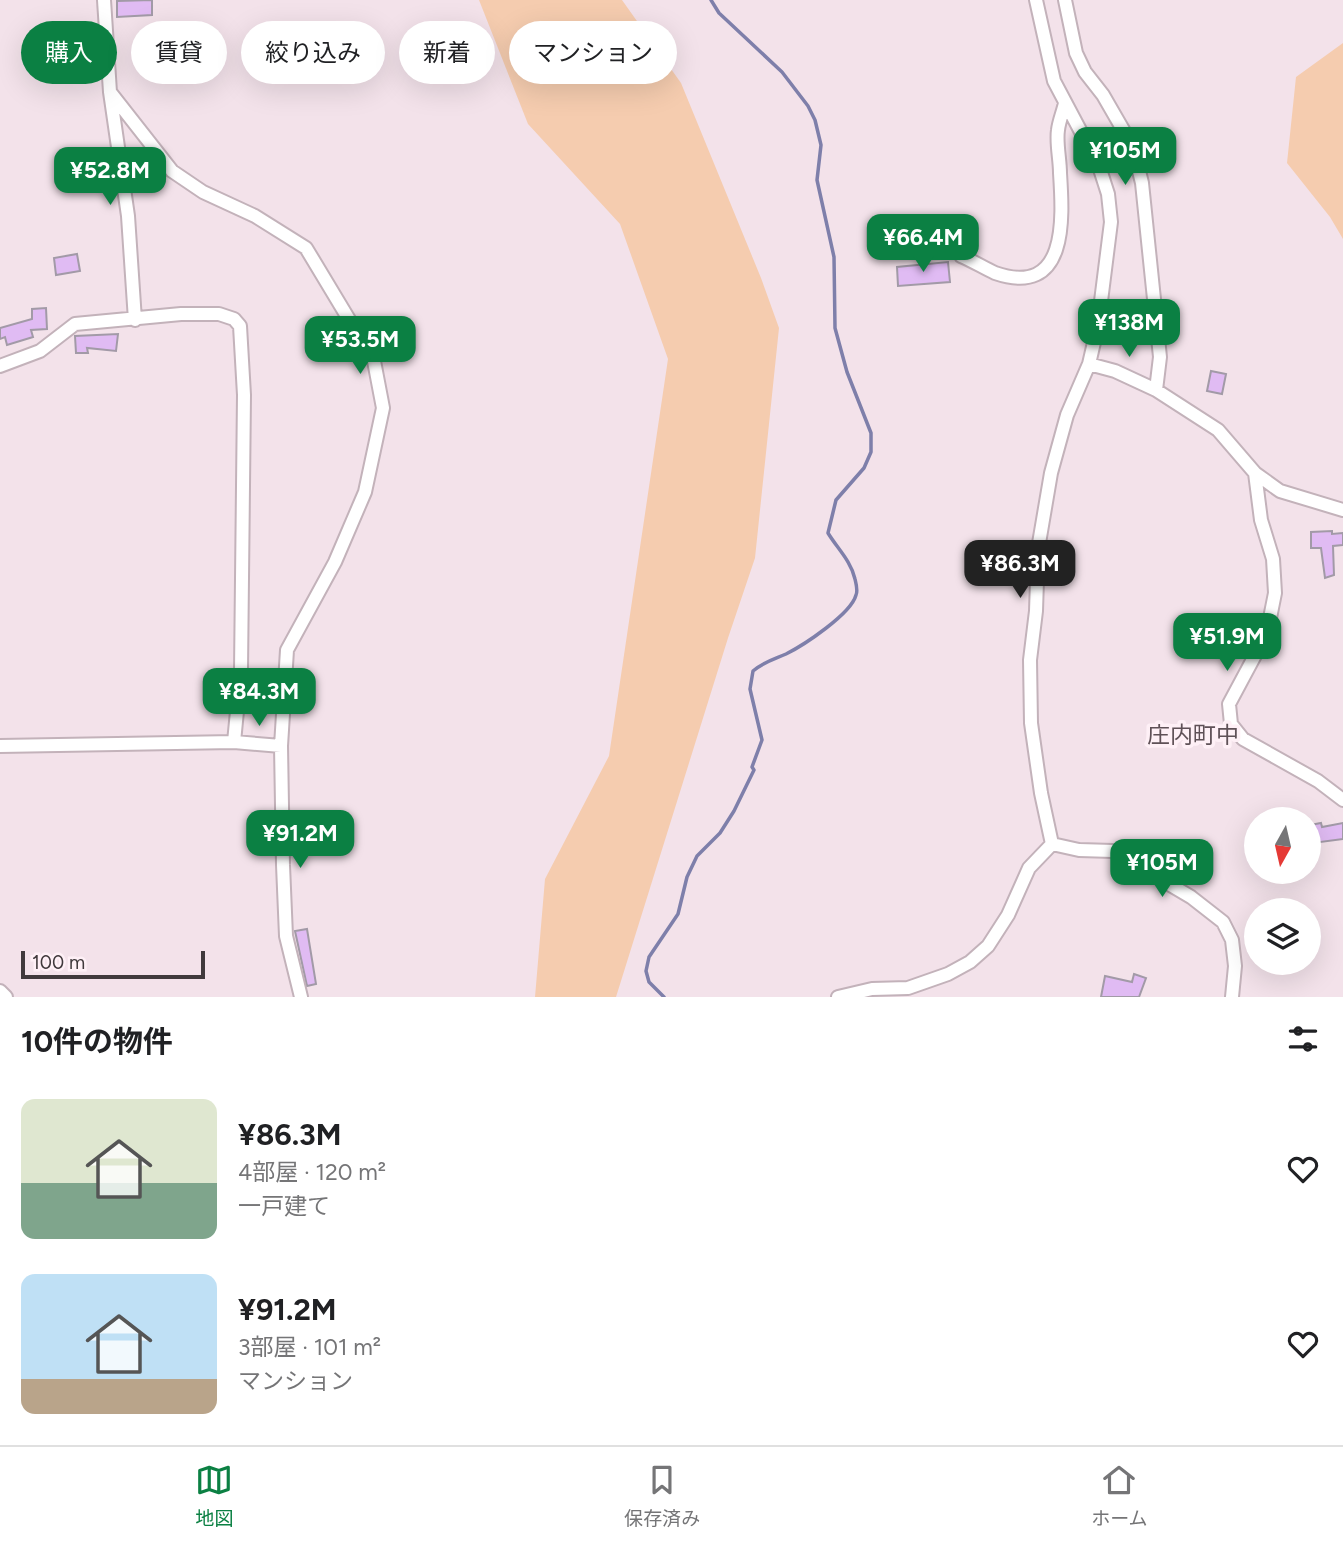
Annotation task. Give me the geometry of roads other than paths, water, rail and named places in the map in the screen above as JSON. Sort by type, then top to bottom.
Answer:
[{"type":"street","points":[[104,0],[110,92],[128,216],[135,320]]},
{"type":"street","points":[[1036,0],[1054,81],[1099,166],[1108,194],[1111,222],[1098,325],[1089,364],[1066,415],[1051,473],[1038,549],[1036,611],[1030,660],[1031,723],[1041,793],[1052,844]]},
{"type":"street","points":[[1065,0],[1076,53],[1085,72],[1103,95],[1133,147],[1142,183],[1160,357],[1156,390]]},
{"type":"street","points":[[110,92],[172,171],[203,192],[255,216],[306,248],[374,361],[383,408],[365,492],[335,562],[287,650],[281,746],[286,936],[301,997]]},
{"type":"street","points":[[961,256],[997,273],[1024,277],[1036,274],[1051,263],[1060,242],[1063,211],[1058,130],[1065,103]]},
{"type":"street","points":[[0,366],[40,351],[75,324],[181,314],[219,314],[234,319],[240,326],[243,336],[241,670],[234,742]]},
{"type":"street","points":[[1089,364],[1115,371],[1156,390],[1218,430],[1255,473],[1280,491],[1343,510]]},
{"type":"street","points":[[1255,473],[1261,520],[1273,559],[1275,593],[1267,633],[1228,704],[1231,724],[1243,739],[1318,780],[1343,800]]},
{"type":"street","points":[[0,746],[234,742],[281,746]]},
{"type":"street","points":[[838,997],[872,989],[916,986],[970,962],[988,946],[1008,915],[1029,868],[1052,844]]},
{"type":"street","points":[[1052,844],[1079,850],[1113,851],[1191,897],[1223,922],[1232,940],[1235,967],[1232,997]]},
{"type":"street","points":[[0,990],[6,997]]},
{"type":"waterway","points":[[664,997],[649,982],[646,971],[649,957],[678,914],[687,877],[697,856],[720,833],[754,770],[752,767],[762,740],[750,689],[753,671],[794,650],[826,628],[845,611],[856,595],[853,572],[828,533],[836,500],[864,468],[871,452],[871,433],[847,372],[835,328],[834,257],[817,180],[821,145],[815,120],[808,106],[782,72],[719,13],[711,0]]},
{"type":"district","name":"庄内町中","points":[[1193,735]]}]
